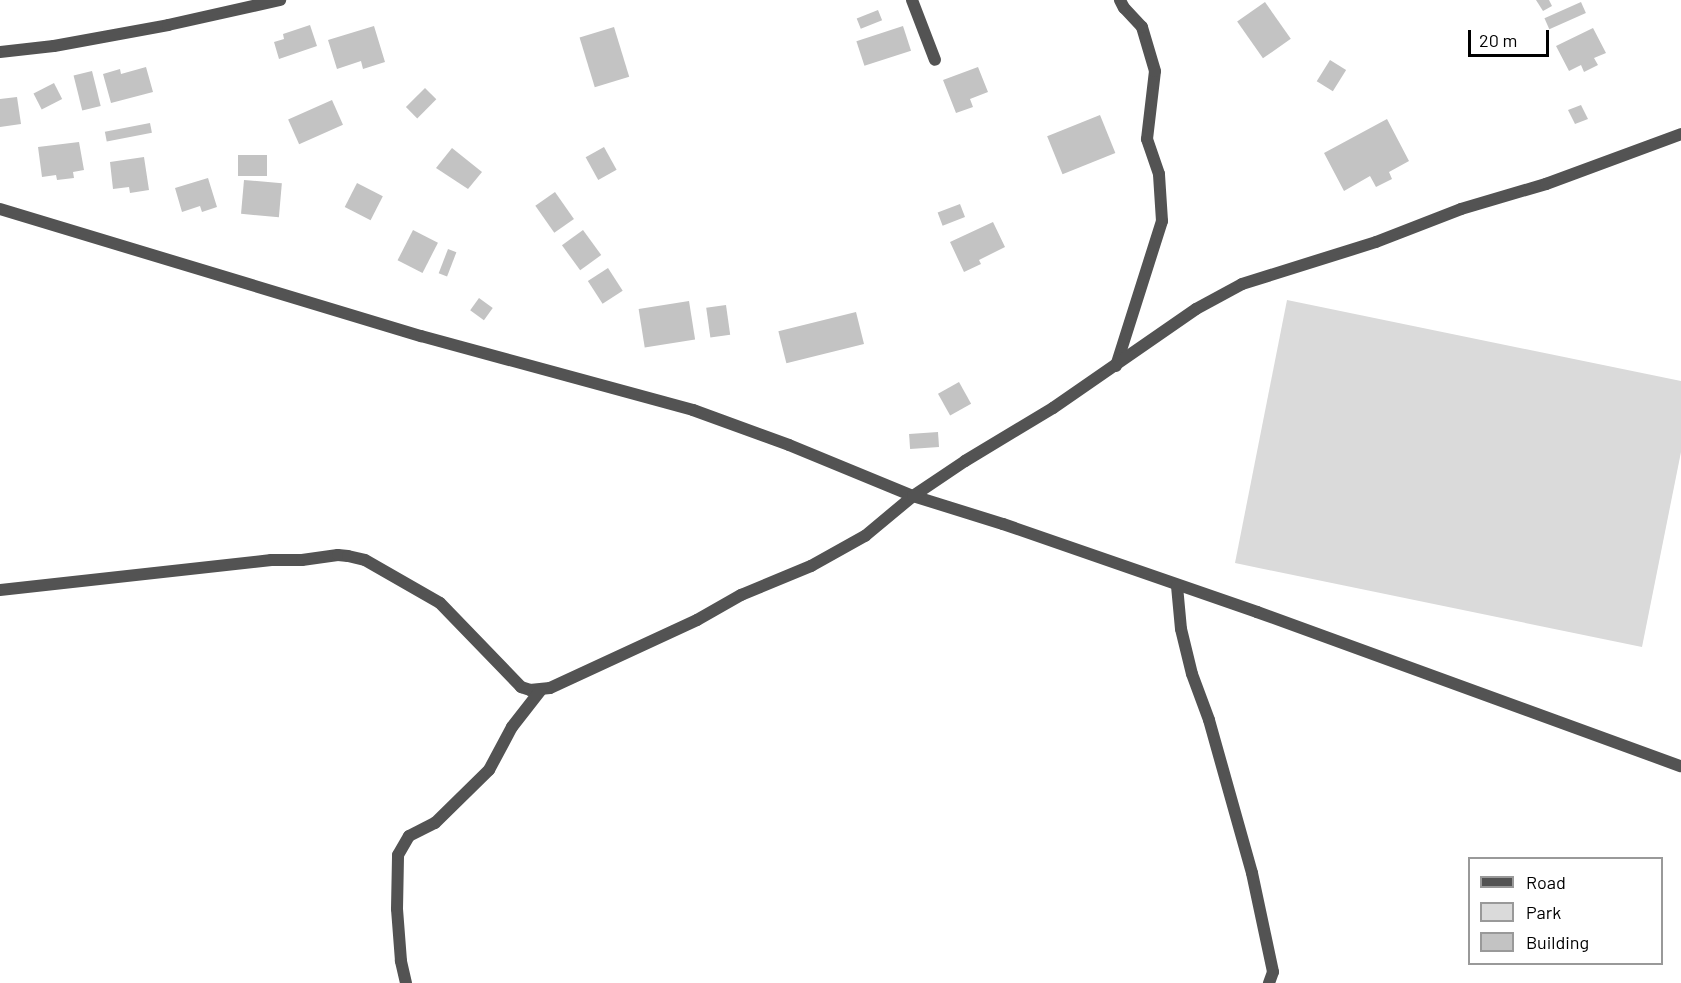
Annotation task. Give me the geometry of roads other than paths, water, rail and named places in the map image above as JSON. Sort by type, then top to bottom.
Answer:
[{"type":"street","points":[[0,52],[122,33],[280,0]]},
{"type":"street","points":[[912,0],[934,60]]},
{"type":"street","points":[[1116,366],[1135,313],[1162,221],[1159,174],[1147,139],[1155,71],[1142,27],[1124,8],[1120,0]]},
{"type":"street","points":[[406,983],[401,961],[397,909],[398,855],[409,836],[435,823],[489,770],[512,727],[540,691],[688,625],[741,595],[811,566],[865,536],[913,496],[1116,366],[1196,309],[1242,284],[1376,242],[1461,209],[1546,184],[1681,134]]},
{"type":"street","points":[[0,209],[372,319],[421,336],[693,410],[789,445],[913,496],[1003,524],[1681,766]]},
{"type":"street","points":[[0,590],[271,560],[348,556],[365,560],[440,603],[521,687],[540,691]]},
{"type":"street","points":[[1177,586],[1181,629],[1192,674],[1209,720],[1252,873],[1273,972],[1269,983]]}]
